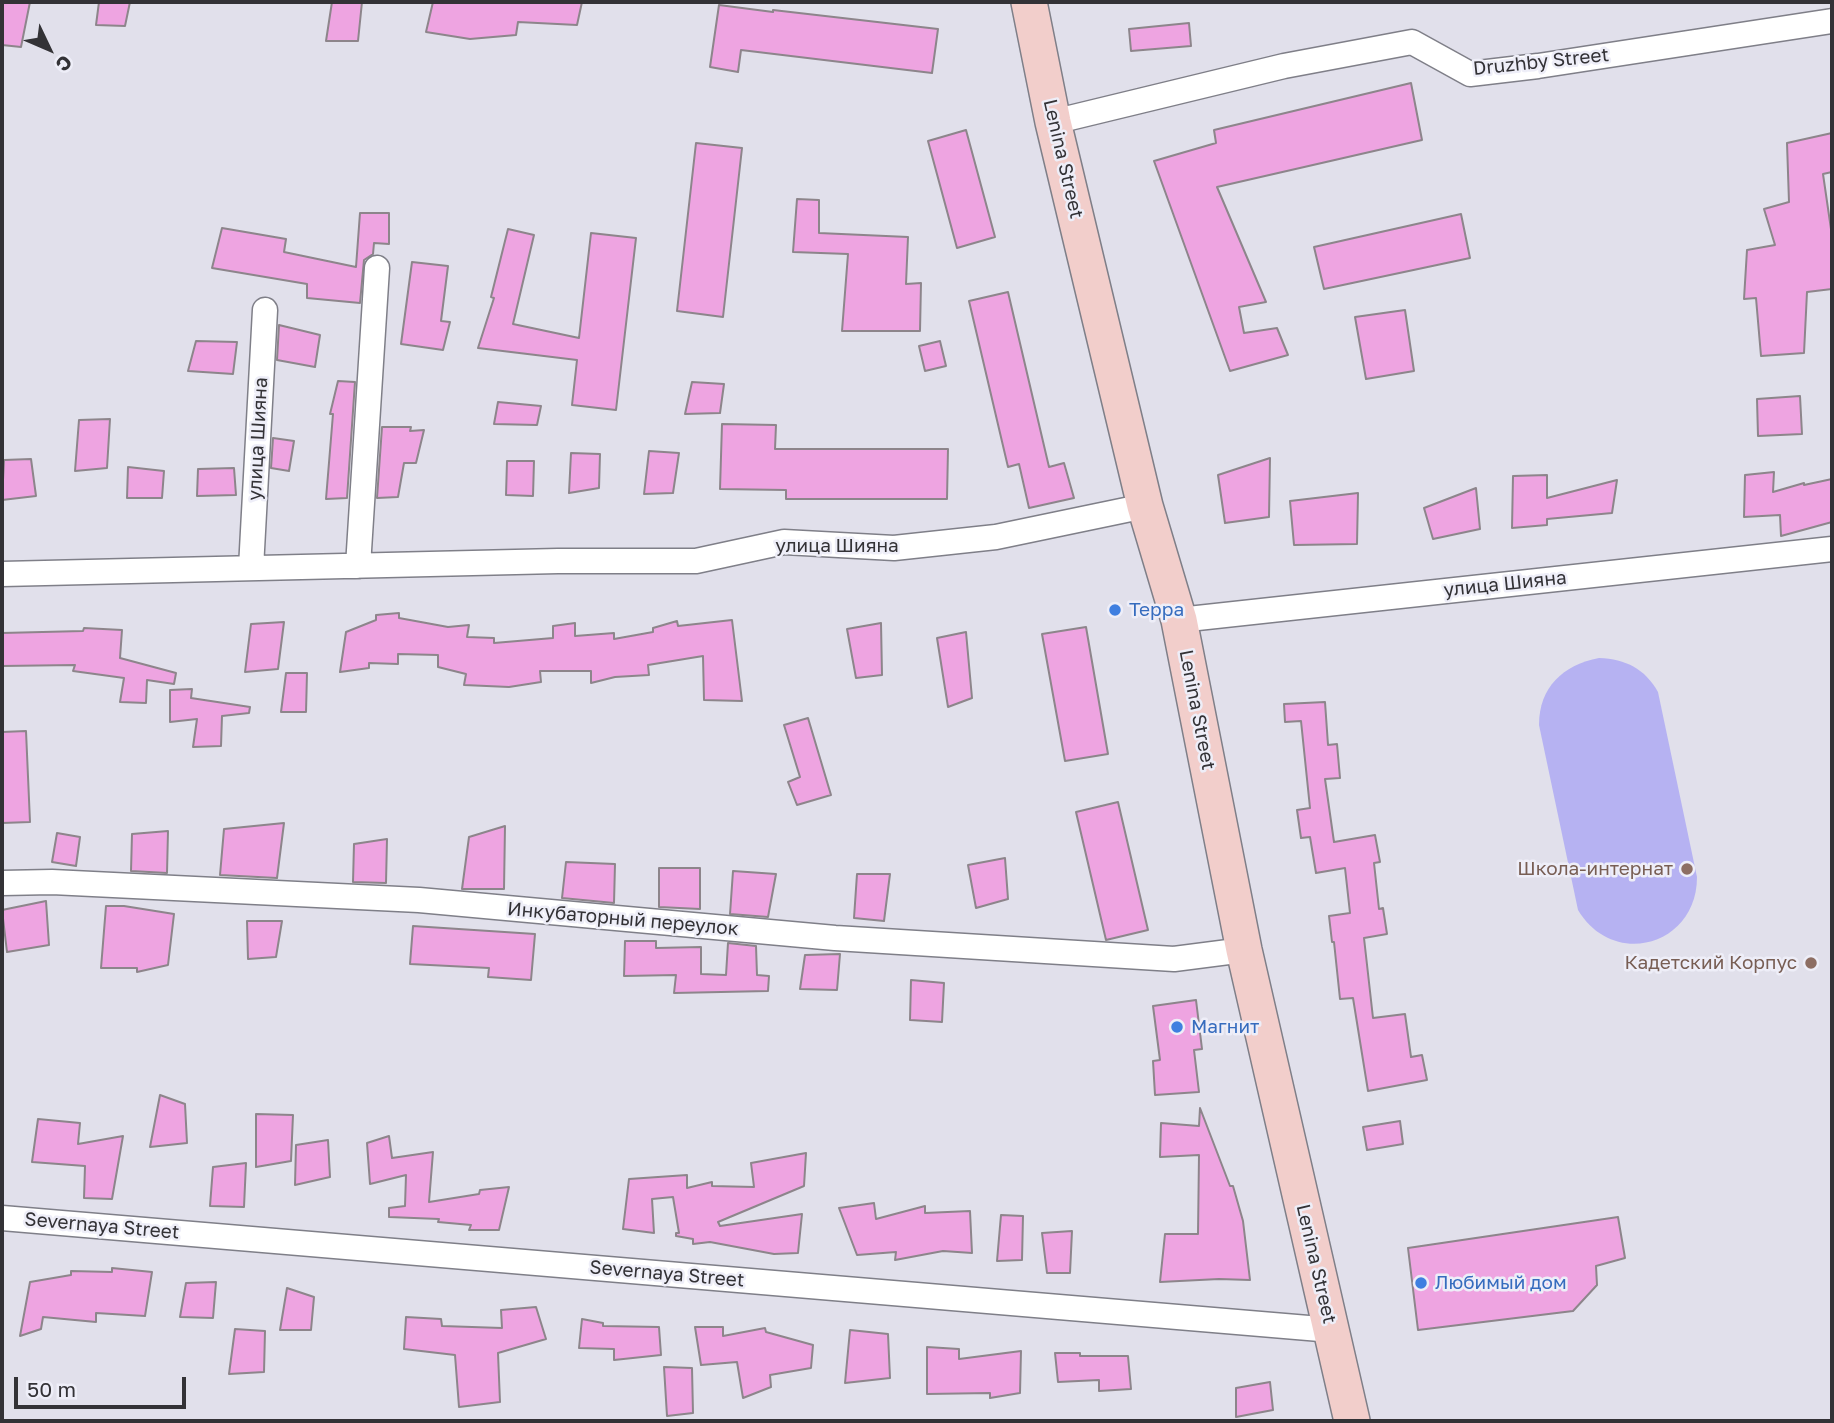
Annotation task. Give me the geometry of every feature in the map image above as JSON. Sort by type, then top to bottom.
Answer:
[{"type":"main road","name":"Lenina Street","points":[[1029,2],[1054,122],[1145,506],[1179,620],[1244,950],[1352,1421]]},
{"type":"street","name":"Druzhby Street","points":[[1054,122],[1284,66],[1412,42],[1470,74],[1832,21]]},
{"type":"street","points":[[358,566],[377,268]]},
{"type":"street","name":"улица Шияна","points":[[251,568],[265,310]]},
{"type":"street","name":"улица Шияна","points":[[2,574],[558,561],[696,561],[784,542],[894,548],[996,537],[1145,506]]},
{"type":"street","name":"улица Шияна","points":[[1179,620],[1832,549]]},
{"type":"street","name":"Инкубаторный переулок","points":[[2,883],[52,882],[419,900],[822,937],[1174,959],[1244,950]]},
{"type":"street","name":"Severnaya Street","points":[[2,1217],[1332,1330]]},
{"type":"shaded area","points":[[1599,658],[1618,660],[1641,671],[1658,692],[1697,877],[1693,901],[1683,920],[1669,933],[1651,942],[1631,944],[1611,939],[1593,928],[1578,910],[1539,725],[1543,699],[1555,680],[1574,666]]},
{"type":"building","points":[[3,2],[30,2],[21,47],[2,45]]},
{"type":"building","points":[[99,2],[130,2],[125,26],[96,25]]},
{"type":"building","points":[[332,2],[362,2],[358,41],[326,41]]},
{"type":"building","points":[[433,2],[582,2],[577,25],[518,22],[516,35],[470,39],[426,32]]},
{"type":"building","points":[[719,5],[938,29],[932,73],[741,50],[738,72],[710,67]]},
{"type":"building","points":[[1189,23],[1191,46],[1131,51],[1129,29]]},
{"type":"building","points":[[1411,83],[1422,140],[1217,187],[1266,302],[1239,307],[1244,333],[1277,328],[1288,355],[1230,371],[1154,161],[1216,143],[1214,130]]},
{"type":"building","points":[[966,130],[995,237],[957,248],[928,141]]},
{"type":"building","points":[[1832,133],[1832,172],[1823,174],[1832,236],[1832,289],[1807,292],[1804,353],[1761,356],[1756,298],[1744,299],[1747,250],[1775,245],[1764,209],[1789,202],[1787,143]]},
{"type":"building","points":[[696,143],[742,148],[723,317],[677,311]]},
{"type":"building","points":[[797,199],[819,200],[819,233],[908,237],[906,284],[921,283],[920,331],[842,331],[848,254],[793,252]]},
{"type":"building","points":[[360,213],[389,213],[389,244],[374,243],[373,254],[364,260],[360,303],[307,298],[307,284],[212,268],[222,228],[286,239],[284,252],[356,267]]},
{"type":"building","points":[[1461,214],[1470,258],[1324,289],[1314,247]]},
{"type":"building","points":[[508,229],[534,235],[513,324],[579,338],[591,233],[636,238],[616,410],[572,405],[577,360],[478,348],[494,298],[491,297]]},
{"type":"building","points":[[412,262],[448,266],[441,321],[450,322],[443,350],[401,344]]},
{"type":"building","points":[[1008,292],[1049,467],[1064,463],[1074,498],[1029,508],[1019,464],[1008,467],[969,301]]},
{"type":"building","points":[[1405,310],[1414,371],[1366,379],[1355,317]]},
{"type":"building","points":[[279,325],[320,335],[315,367],[277,360]]},
{"type":"building","points":[[196,341],[237,342],[233,374],[188,371]]},
{"type":"building","points":[[940,341],[946,366],[925,371],[919,346]]},
{"type":"building","points":[[338,381],[355,382],[347,498],[326,499],[333,414],[330,414]]},
{"type":"building","points":[[692,382],[724,384],[720,413],[685,414]]},
{"type":"building","points":[[1800,396],[1802,434],[1758,436],[1757,399]]},
{"type":"building","points":[[498,402],[541,406],[537,425],[494,424]]},
{"type":"building","points":[[110,419],[107,468],[75,471],[79,420]]},
{"type":"building","points":[[722,424],[776,425],[775,449],[948,449],[947,499],[786,499],[786,490],[720,489]]},
{"type":"building","points":[[382,427],[424,430],[416,463],[404,463],[398,497],[377,498]]},
{"type":"building","points":[[273,438],[294,441],[289,471],[271,468]]},
{"type":"building","points":[[649,451],[679,453],[673,493],[644,494]]},
{"type":"building","points":[[571,453],[600,454],[599,488],[569,493]]},
{"type":"building","points":[[1270,458],[1269,517],[1225,523],[1218,475]]},
{"type":"building","points":[[31,459],[36,496],[2,500],[4,460]]},
{"type":"building","points":[[507,461],[534,461],[533,496],[506,495]]},
{"type":"building","points":[[128,467],[164,471],[162,498],[127,498]]},
{"type":"building","points":[[234,468],[236,495],[197,496],[198,469]]},
{"type":"building","points":[[1774,472],[1773,492],[1804,483],[1832,479],[1832,522],[1781,536],[1780,515],[1744,517],[1745,475]]},
{"type":"building","points":[[1547,475],[1547,498],[1617,480],[1612,513],[1547,519],[1547,525],[1512,528],[1513,476]]},
{"type":"building","points":[[1476,488],[1480,529],[1433,539],[1424,508]]},
{"type":"building","points":[[1358,493],[1357,544],[1294,545],[1290,501]]},
{"type":"building","points":[[399,613],[399,618],[448,627],[469,625],[467,637],[494,638],[494,643],[553,638],[553,626],[575,623],[575,636],[614,633],[614,639],[653,632],[653,628],[677,621],[678,626],[732,620],[742,701],[704,700],[703,656],[648,665],[649,675],[615,677],[591,683],[591,671],[540,671],[541,682],[509,687],[464,685],[466,674],[438,667],[438,655],[398,654],[398,664],[369,663],[369,668],[340,672],[346,632],[376,620],[376,615]]},
{"type":"building","points":[[284,622],[278,669],[245,672],[251,624]]},
{"type":"building","points":[[881,623],[882,675],[856,678],[847,629]]},
{"type":"building","points":[[1086,627],[1108,754],[1065,761],[1042,634]]},
{"type":"building","points":[[84,628],[122,630],[120,658],[176,673],[174,684],[147,680],[146,703],[120,702],[124,678],[73,671],[75,665],[2,666],[2,633],[83,631]]},
{"type":"building","points":[[966,632],[972,698],[948,707],[937,638]]},
{"type":"building","points":[[286,673],[307,673],[306,712],[281,712]]},
{"type":"building","points":[[192,689],[191,698],[250,707],[249,713],[222,716],[221,746],[193,747],[197,719],[170,722],[170,690]]},
{"type":"building","points":[[1325,702],[1328,745],[1337,744],[1340,778],[1325,779],[1334,842],[1375,835],[1380,862],[1374,863],[1379,909],[1383,908],[1387,934],[1364,938],[1373,1018],[1405,1014],[1411,1057],[1422,1055],[1427,1080],[1368,1091],[1353,998],[1340,999],[1329,916],[1350,913],[1345,868],[1316,873],[1310,837],[1301,838],[1297,810],[1310,808],[1301,721],[1285,722],[1284,704]]},
{"type":"building","points":[[808,718],[831,795],[797,805],[788,782],[800,777],[784,725]]},
{"type":"building","points":[[26,731],[30,822],[2,823],[2,732]]},
{"type":"building","points":[[1118,802],[1148,930],[1106,940],[1076,812]]},
{"type":"building","points":[[284,823],[277,878],[220,875],[224,829]]},
{"type":"building","points":[[505,826],[504,889],[462,889],[469,837]]},
{"type":"building","points":[[168,831],[167,873],[131,871],[132,834]]},
{"type":"building","points":[[57,833],[80,837],[76,866],[52,862]]},
{"type":"building","points":[[387,839],[386,883],[353,882],[354,844]]},
{"type":"building","points":[[1005,858],[1008,899],[976,908],[968,865]]},
{"type":"building","points":[[566,862],[615,864],[614,903],[562,898]]},
{"type":"building","points":[[659,868],[700,868],[700,909],[659,907]]},
{"type":"building","points":[[733,871],[776,874],[768,917],[730,914]]},
{"type":"building","points":[[857,874],[890,874],[884,921],[854,918]]},
{"type":"building","points":[[46,901],[49,945],[7,952],[2,910]]},
{"type":"building","points":[[106,906],[124,906],[174,914],[168,965],[137,972],[137,968],[101,968]]},
{"type":"building","points":[[247,921],[282,921],[276,957],[248,959]]},
{"type":"building","points":[[413,926],[535,934],[531,980],[488,977],[489,968],[410,964]]},
{"type":"building","points":[[625,941],[656,941],[656,948],[701,947],[701,974],[726,975],[728,943],[756,946],[757,975],[769,976],[768,991],[674,993],[676,975],[624,976]]},
{"type":"building","points":[[840,954],[837,990],[800,989],[805,955]]},
{"type":"building","points":[[911,980],[944,983],[942,1022],[910,1020]]},
{"type":"building","points":[[1196,1000],[1202,1049],[1194,1050],[1199,1092],[1155,1095],[1153,1061],[1160,1060],[1153,1006]]},
{"type":"building","points":[[160,1095],[185,1104],[187,1143],[150,1147]]},
{"type":"building","points":[[1200,1108],[1230,1186],[1233,1186],[1243,1221],[1250,1280],[1160,1282],[1165,1234],[1198,1234],[1199,1155],[1160,1157],[1161,1123],[1199,1126]]},
{"type":"building","points":[[256,1114],[293,1115],[291,1161],[256,1167]]},
{"type":"building","points":[[38,1119],[80,1123],[78,1144],[123,1136],[112,1199],[84,1198],[85,1166],[32,1162]]},
{"type":"building","points":[[1400,1121],[1403,1144],[1367,1150],[1363,1127]]},
{"type":"building","points":[[389,1136],[392,1158],[433,1152],[429,1202],[479,1194],[480,1190],[509,1187],[499,1230],[469,1230],[471,1225],[438,1222],[439,1219],[389,1217],[389,1208],[405,1206],[406,1175],[370,1184],[367,1143]]},
{"type":"building","points":[[328,1140],[330,1177],[295,1185],[296,1145]]},
{"type":"building","points":[[806,1153],[804,1186],[718,1222],[720,1226],[802,1214],[798,1253],[774,1254],[710,1242],[693,1244],[693,1239],[676,1236],[676,1233],[679,1233],[673,1197],[652,1199],[654,1233],[623,1229],[629,1179],[687,1175],[687,1188],[712,1182],[712,1186],[754,1187],[751,1163]]},
{"type":"building","points":[[246,1163],[244,1207],[210,1206],[213,1167]]},
{"type":"building","points":[[874,1203],[876,1219],[925,1206],[925,1213],[970,1211],[972,1253],[943,1251],[895,1260],[896,1252],[857,1255],[839,1208]]},
{"type":"building","points":[[1001,1215],[1023,1216],[1022,1260],[997,1261]]},
{"type":"building","points":[[1618,1217],[1625,1258],[1596,1266],[1597,1285],[1573,1311],[1418,1330],[1408,1248]]},
{"type":"building","points":[[1072,1231],[1070,1273],[1047,1273],[1042,1233]]},
{"type":"building","points":[[112,1268],[152,1272],[145,1316],[96,1313],[96,1322],[43,1317],[41,1329],[20,1336],[30,1282],[71,1275],[71,1271],[112,1272]]},
{"type":"building","points":[[216,1282],[213,1318],[180,1317],[186,1283]]},
{"type":"building","points":[[287,1288],[314,1297],[311,1330],[280,1330]]},
{"type":"building","points":[[536,1307],[546,1339],[498,1353],[500,1402],[459,1407],[455,1355],[404,1349],[406,1317],[441,1319],[442,1326],[502,1328],[501,1310]]},
{"type":"building","points":[[582,1319],[603,1323],[603,1326],[659,1327],[661,1355],[614,1360],[614,1349],[579,1348]]},
{"type":"building","points":[[695,1327],[723,1327],[723,1336],[765,1328],[766,1332],[813,1345],[811,1368],[770,1375],[771,1387],[743,1398],[737,1362],[701,1365]]},
{"type":"building","points":[[235,1329],[265,1331],[264,1372],[229,1374]]},
{"type":"building","points":[[850,1330],[888,1334],[890,1378],[845,1383]]},
{"type":"building","points":[[927,1347],[959,1349],[959,1359],[1021,1351],[1020,1393],[990,1398],[990,1393],[927,1394]]},
{"type":"building","points":[[1055,1353],[1128,1356],[1131,1389],[1099,1391],[1099,1380],[1058,1382]]},
{"type":"building","points":[[664,1367],[692,1368],[693,1413],[667,1416]]},
{"type":"building","points":[[1270,1382],[1273,1410],[1236,1417],[1236,1388]]},
{"type":"place","name":"Терра","points":[[1115,610]]},
{"type":"place","name":"Школа-интернат","points":[[1687,869]]},
{"type":"place","name":"Кадетский Корпус","points":[[1811,963]]},
{"type":"place","name":"Магнит","points":[[1177,1027]]},
{"type":"place","name":"Любимый дом","points":[[1421,1283]]}]
